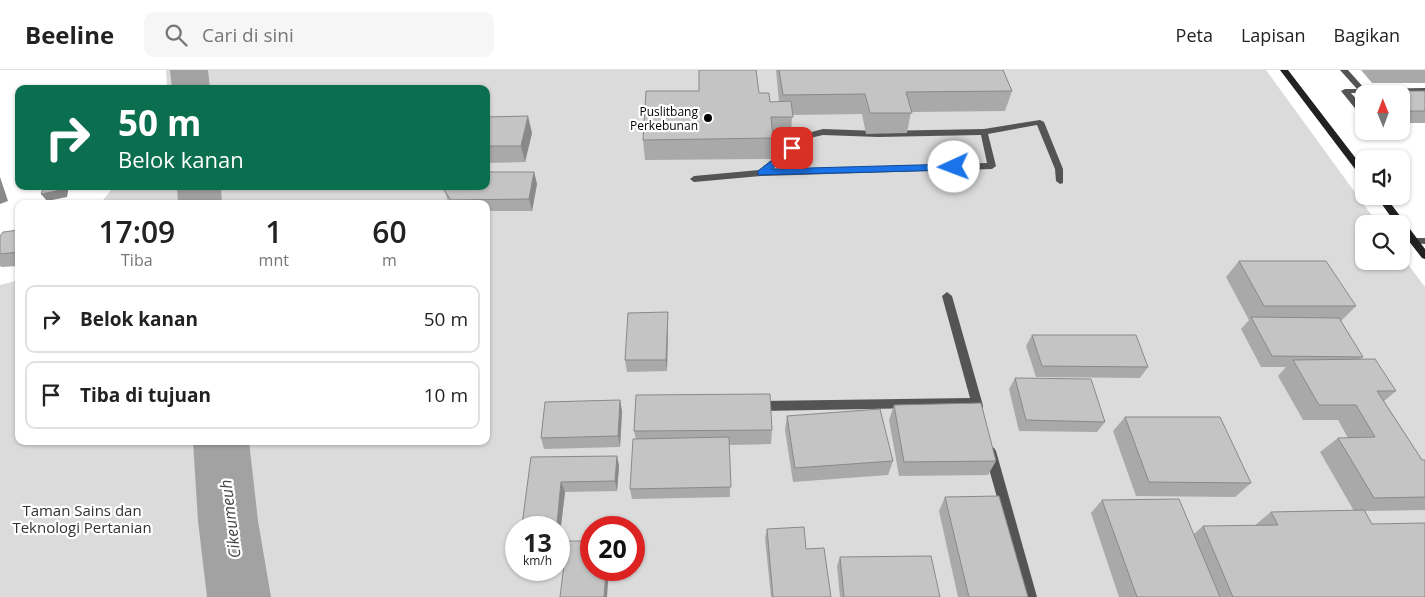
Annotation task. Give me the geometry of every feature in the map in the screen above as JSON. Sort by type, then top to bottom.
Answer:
[{"type":"main road","points":[[1284,70],[1355,163]]},
{"type":"main road","points":[[1410,236],[1425,256]]},
{"type":"lane","points":[[1344,70],[1358,85]]},
{"type":"lane","points":[[1410,90],[1425,90]]},
{"type":"lane","points":[[1355,91],[1345,92],[1355,103]]},
{"type":"lane","points":[[761,173],[807,136],[824,132],[878,134],[984,132],[1040,122],[1059,169],[1060,181]]},
{"type":"lane","points":[[694,178],[761,173],[992,166],[984,132]]},
{"type":"lane","points":[[1414,241],[1425,241]]},
{"type":"lane","points":[[947,296],[982,420]]},
{"type":"lane","points":[[743,406],[977,402]]},
{"type":"lane","points":[[987,439],[1031,597]]},
{"type":"green space","name":"Taman Sains dan Teknologi Pertanian","points":[[166,70],[1266,70],[1355,192],[1355,205],[1364,205],[1371,215],[1355,215],[1355,270],[1410,270],[1410,267],[1425,287],[1425,597],[0,597],[0,285],[15,281],[15,445],[490,445],[490,200],[103,200],[111,190],[490,190],[490,85],[167,85]]},
{"type":"building","name":"Puslitbang Perkebunan","points":[[699,70],[756,70],[759,93],[769,93],[770,102],[791,101],[793,117],[771,117],[773,138],[643,140],[646,91],[699,91]]},
{"type":"building","points":[[779,70],[1003,70],[1012,91],[906,92],[912,113],[870,113],[865,94],[783,95]]},
{"type":"building","points":[[1410,91],[1425,91],[1425,111],[1410,111]]},
{"type":"building","points":[[528,116],[521,146],[490,146],[490,117]]},
{"type":"building","points":[[490,172],[534,172],[529,199],[451,200],[444,190],[490,190]]},
{"type":"building","points":[[42,190],[61,190],[41,194]]},
{"type":"building","points":[[15,230],[15,252],[0,254],[0,236],[3,232]]},
{"type":"building","points":[[1239,261],[1326,261],[1356,306],[1264,306]]},
{"type":"building","points":[[668,312],[666,360],[625,360],[628,313]]},
{"type":"building","points":[[1251,317],[1339,318],[1363,357],[1272,356]]},
{"type":"building","points":[[1032,335],[1136,335],[1148,367],[1042,366]]},
{"type":"building","points":[[1375,359],[1396,391],[1377,391],[1422,460],[1425,460],[1425,497],[1374,498],[1338,438],[1375,437],[1356,405],[1319,405],[1293,360]]},
{"type":"building","points":[[1015,378],[1091,379],[1105,422],[1026,420]]},
{"type":"building","points":[[770,394],[772,430],[634,431],[636,395]]},
{"type":"building","points":[[620,400],[618,436],[541,438],[545,402]]},
{"type":"building","points":[[981,403],[996,461],[904,462],[894,405]]},
{"type":"building","points":[[880,409],[893,461],[795,468],[787,416]]},
{"type":"building","points":[[1125,417],[1220,417],[1251,483],[1149,482]]},
{"type":"building","points":[[729,437],[731,487],[630,489],[633,439]]},
{"type":"building","points":[[617,456],[615,481],[561,482],[558,516],[523,516],[531,457]]},
{"type":"building","points":[[999,496],[1028,597],[969,597],[945,497]]},
{"type":"building","points":[[1179,499],[1220,597],[1137,597],[1102,500]]},
{"type":"building","points":[[1364,510],[1372,524],[1425,523],[1425,597],[1233,597],[1203,526],[1278,525],[1271,512]]},
{"type":"building","points":[[804,527],[806,549],[824,548],[831,597],[773,597],[767,529]]},
{"type":"building","points":[[570,541],[580,541],[580,581],[605,581],[604,597],[560,597],[562,581],[570,581]]},
{"type":"building","points":[[931,556],[940,597],[844,597],[840,557]]},
{"type":"waterway","name":"Cikeumeuh","points":[[189,70],[191,85]]},
{"type":"waterway","name":"Cikeumeuh","points":[[199,190],[200,200]]},
{"type":"waterway","name":"Cikeumeuh","points":[[221,445],[228,521],[239,597]]},
{"type":"place","name":"Puslitbang Perkebunan","points":[[708,118]]},
{"type":"route","points":[[792,148],[761,173],[954,167]]}]
